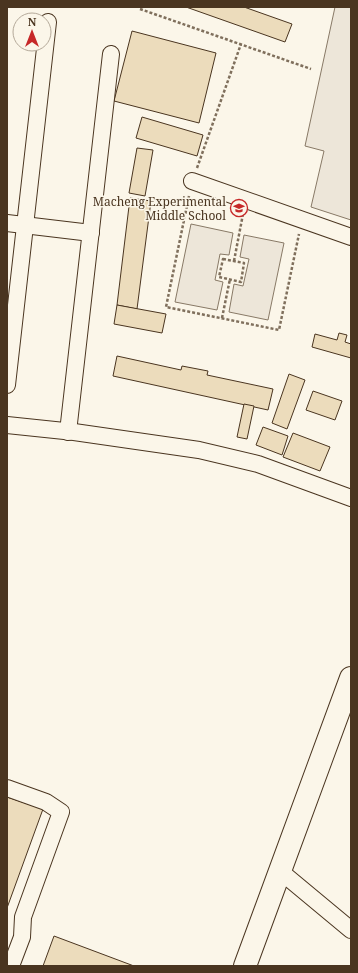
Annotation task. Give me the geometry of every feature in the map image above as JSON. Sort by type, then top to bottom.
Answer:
[{"type":"highway","points":[[245,966],[351,678]]},
{"type":"street","points":[[7,385],[45,52]]},
{"type":"street","points":[[68,432],[111,54]]},
{"type":"street","points":[[192,181],[351,237]]},
{"type":"street","points":[[7,222],[91,233]]},
{"type":"street","points":[[7,425],[199,450],[232,456],[278,470],[351,498]]},
{"type":"street","points":[[7,788],[46,802],[61,812],[23,918],[22,937],[11,966]]},
{"type":"street","points":[[280,871],[351,930]]},
{"type":"path","points":[[140,8],[311,69]]},
{"type":"path","points":[[241,44],[192,181],[166,307],[280,330],[302,220]]},
{"type":"path","points":[[234,261],[246,200]]},
{"type":"path","points":[[223,259],[244,263],[241,282],[230,279],[219,277],[223,259]]},
{"type":"path","points":[[222,318],[230,279]]},
{"type":"shaded area","points":[[335,7],[351,7],[351,220],[311,207],[324,151],[305,146]]},
{"type":"shaded area","points":[[191,224],[233,233],[229,255],[220,254],[215,280],[223,282],[217,310],[175,302]]},
{"type":"shaded area","points":[[244,235],[284,243],[268,320],[229,312],[234,284],[243,286],[249,259],[240,257]]},
{"type":"building","points":[[186,7],[244,7],[292,24],[285,42]]},
{"type":"building","points":[[132,31],[216,53],[199,123],[114,101]]},
{"type":"building","points":[[142,117],[203,135],[197,156],[136,138]]},
{"type":"building","points":[[137,148],[153,150],[145,196],[129,193]]},
{"type":"building","points":[[130,198],[151,201],[137,309],[117,305]]},
{"type":"building","points":[[117,305],[166,314],[162,333],[114,324]]},
{"type":"building","points":[[339,333],[347,335],[345,342],[351,344],[351,358],[312,347],[315,334],[337,340]]},
{"type":"building","points":[[117,356],[181,370],[182,366],[208,371],[207,375],[273,389],[268,410],[113,376]]},
{"type":"building","points":[[289,374],[305,380],[287,429],[272,423]]},
{"type":"building","points":[[313,391],[342,401],[335,420],[306,410]]},
{"type":"building","points":[[244,404],[254,406],[247,439],[237,437]]},
{"type":"building","points":[[263,427],[288,436],[282,455],[256,445]]},
{"type":"building","points":[[293,433],[330,447],[320,471],[283,457]]},
{"type":"building","points":[[7,797],[43,809],[7,908]]},
{"type":"building","points":[[54,936],[134,966],[43,966]]},
{"type":"place","name":"Macheng Experimental Middle School","points":[[239,208]]}]
